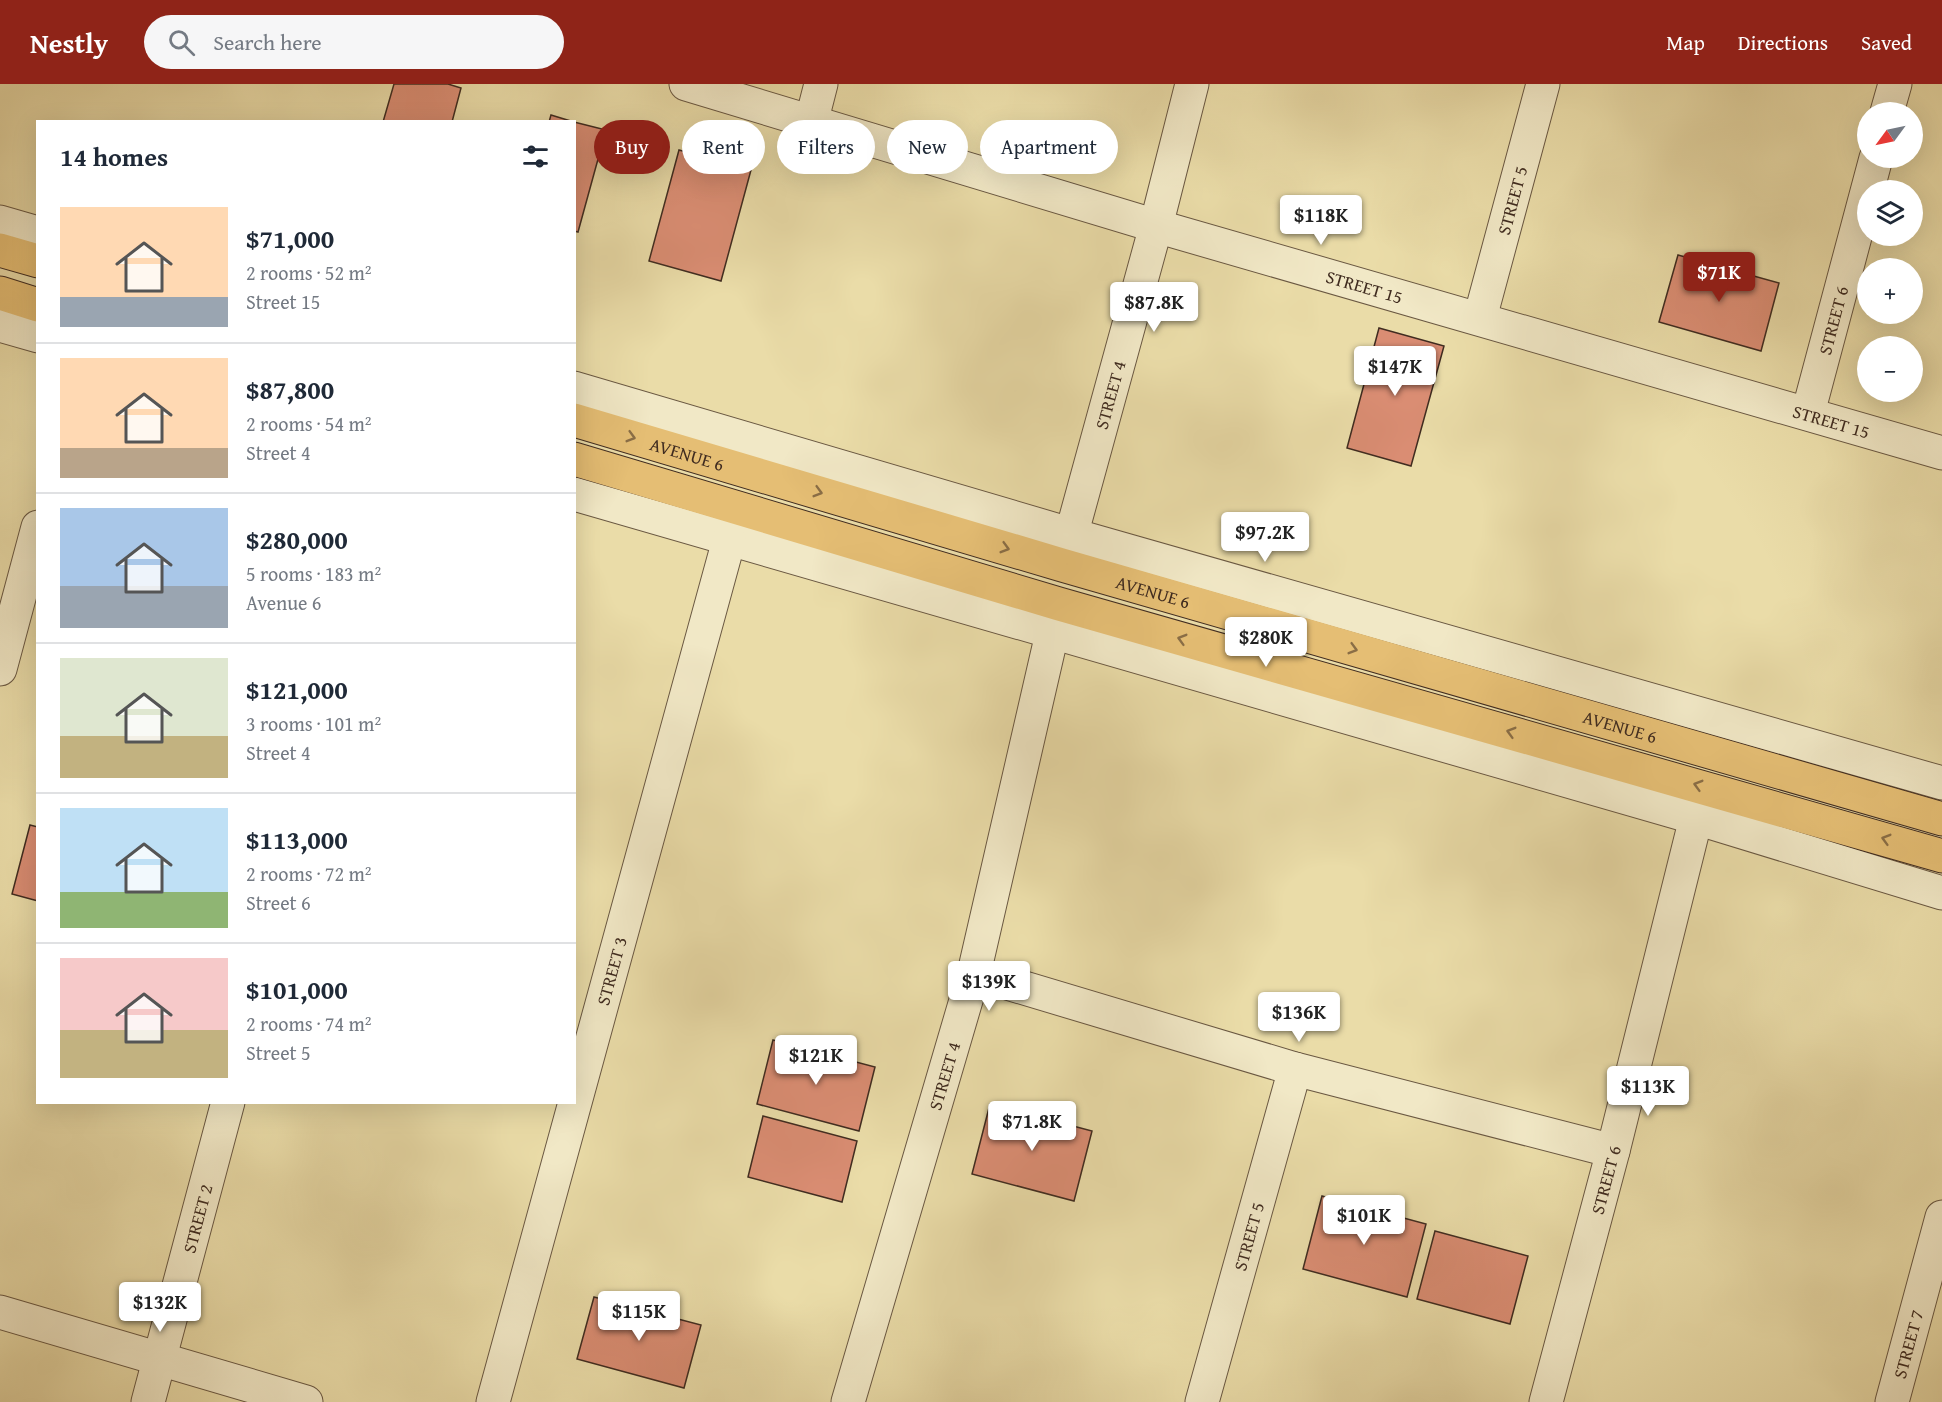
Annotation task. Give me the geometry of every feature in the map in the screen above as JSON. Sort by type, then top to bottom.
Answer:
[{"type":"main road","points":[[0,250],[36,260]]},
{"type":"main road","points":[[0,293],[36,304]]},
{"type":"main road","name":"AVENUE 6","points":[[576,421],[1067,550],[1942,819]]},
{"type":"main road","name":"AVENUE 6","points":[[576,460],[1056,619],[1942,856]]},
{"type":"street","name":"STREET 15","points":[[686,84],[801,120]]},
{"type":"street","points":[[812,120],[821,84]]},
{"type":"street","name":"STREET 4","points":[[1067,550],[1156,226],[1192,84]]},
{"type":"street","name":"STREET 5","points":[[1480,318],[1543,84]]},
{"type":"street","points":[[1890,102],[1895,84]]},
{"type":"street","name":"STREET 15","points":[[875,142],[1156,226],[1942,453]]},
{"type":"street","name":"STREET 6","points":[[1808,414],[1872,168]]},
{"type":"street","points":[[0,222],[36,232]]},
{"type":"street","points":[[0,325],[36,335]]},
{"type":"street","points":[[576,389],[1067,550],[1942,783]]},
{"type":"street","points":[[576,495],[729,540],[1056,619],[1942,893]]},
{"type":"street","points":[[0,669],[36,534]]},
{"type":"street","name":"STREET 3","points":[[576,1099],[729,540]]},
{"type":"street","name":"STREET 4","points":[[848,1402],[974,973],[1056,619]]},
{"type":"street","name":"STREET 6","points":[[1546,1402],[1613,1151],[1696,818]]},
{"type":"street","points":[[974,973],[1295,1069],[1613,1151]]},
{"type":"street","name":"STREET 5","points":[[1202,1402],[1295,1069]]},
{"type":"street","name":"STREET 2","points":[[148,1402],[227,1104]]},
{"type":"street","name":"STREET 3","points":[[493,1402],[575,1104]]},
{"type":"street","name":"STREET 7","points":[[1892,1402],[1942,1217]]},
{"type":"street","points":[[0,1312],[306,1402]]},
{"type":"building","points":[[394,84],[448,84],[461,88],[453,120],[384,120]]},
{"type":"building","points":[[551,115],[567,120],[550,120]]},
{"type":"building","points":[[576,122],[594,127],[594,174],[578,232],[576,232]]},
{"type":"building","points":[[679,150],[682,151],[682,174],[750,174],[721,281],[649,261]]},
{"type":"building","points":[[1678,255],[1779,283],[1761,351],[1659,322]]},
{"type":"building","points":[[1379,328],[1444,346],[1411,466],[1347,448]]},
{"type":"building","points":[[30,825],[36,826],[36,900],[12,894]]},
{"type":"building","points":[[773,1040],[875,1067],[859,1131],[757,1104]]},
{"type":"building","points":[[990,1104],[1092,1131],[1074,1201],[972,1174]]},
{"type":"building","points":[[763,1116],[857,1141],[842,1202],[748,1177]]},
{"type":"building","points":[[1322,1196],[1426,1224],[1407,1297],[1303,1269]]},
{"type":"building","points":[[1435,1231],[1528,1256],[1510,1324],[1417,1299]]},
{"type":"building","points":[[594,1297],[701,1325],[684,1388],[577,1359]]}]
